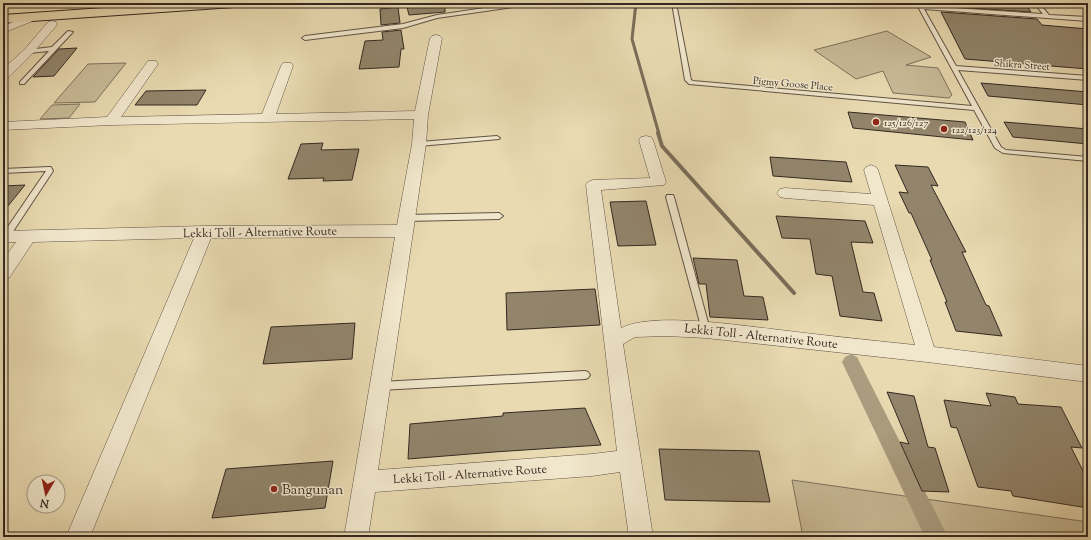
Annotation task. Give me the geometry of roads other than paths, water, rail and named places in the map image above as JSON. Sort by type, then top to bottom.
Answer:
[{"type":"highway","points":[[3,12],[82,3]]},
{"type":"highway","points":[[3,19],[234,3]]},
{"type":"street","points":[[3,30],[31,18]]},
{"type":"street","points":[[3,76],[29,51],[52,24]]},
{"type":"street","points":[[356,537],[419,144],[421,115],[436,38]]},
{"type":"street","points":[[111,121],[152,64]]},
{"type":"street","points":[[268,119],[287,66]]},
{"type":"street","points":[[3,126],[111,121],[421,115]]},
{"type":"street","points":[[641,537],[629,460],[593,186],[659,182],[646,140]]},
{"type":"street","points":[[871,170],[927,354]]},
{"type":"street","points":[[785,193],[880,200]]},
{"type":"street","name":"Lekki Toll - Alternative Route","points":[[4,237],[405,225]]},
{"type":"street","points":[[78,537],[205,232]]},
{"type":"street","points":[[3,273],[29,236]]},
{"type":"street","name":"Lekki Toll - Alternative Route","points":[[613,340],[633,330],[667,328],[706,330],[927,354],[1088,374]]},
{"type":"street","name":"Lekki Toll - Alternative Route","points":[[365,482],[592,465],[629,460]]},
{"type":"lane","points":[[305,38],[403,26],[437,17],[525,3]]},
{"type":"lane","name":"Pigmy Goose Place","points":[[674,3],[688,80],[691,83],[976,108]]},
{"type":"lane","points":[[1036,3],[1047,16]]},
{"type":"lane","points":[[919,5],[998,148],[1001,150],[1088,159]]},
{"type":"lane","points":[[919,5],[1088,19]]},
{"type":"lane","points":[[22,83],[70,32]]},
{"type":"lane","points":[[29,51],[54,49]]},
{"type":"lane","name":"Shikra Street","points":[[954,68],[1088,78]]},
{"type":"lane","points":[[419,144],[497,138]]},
{"type":"lane","points":[[3,171],[50,171],[4,237]]},
{"type":"lane","points":[[670,197],[706,330]]},
{"type":"lane","points":[[405,225],[499,216]]},
{"type":"lane","points":[[380,386],[585,375]]},
{"type":"waterway","points":[[636,3],[632,39],[659,134]]},
{"type":"waterway","points":[[658,133],[662,146],[794,293]]},
{"type":"waterway","points":[[851,362],[937,537]]},
{"type":"place","name":"125/126/127","points":[[876,122]]},
{"type":"place","name":"122/123/124","points":[[944,129]]},
{"type":"place","name":"Bangunan","points":[[274,489]]}]
